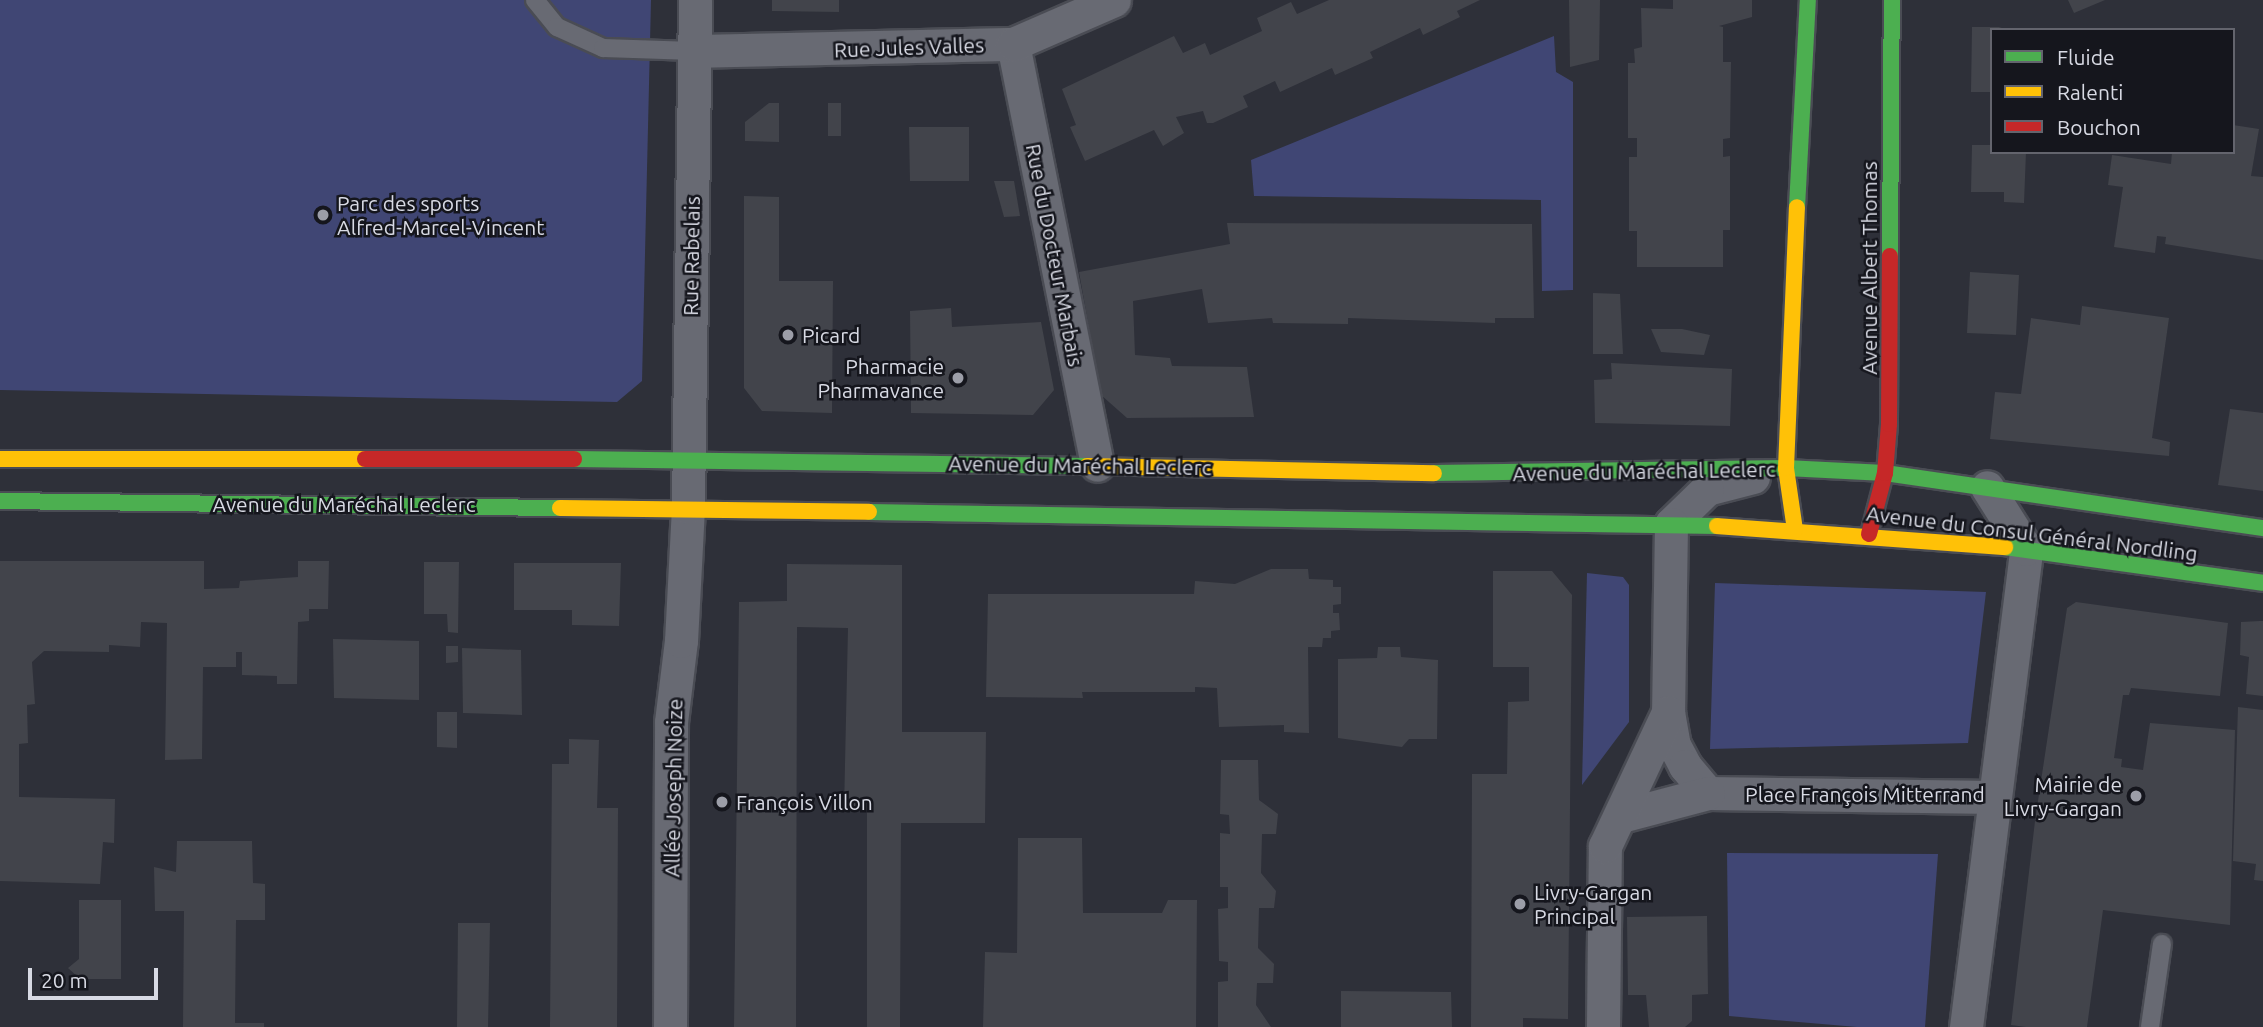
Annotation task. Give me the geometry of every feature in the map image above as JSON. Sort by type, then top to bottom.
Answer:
[{"type":"main road","points":[[1795,530],[1786,468],[1808,0]]},
{"type":"main road","name":"Avenue Albert Thomas","points":[[1869,534],[1885,473],[1892,0]]},
{"type":"main road","name":"Avenue du Maréchal Leclerc","points":[[0,459],[687,461],[1097,465],[1458,473],[1786,468]]},
{"type":"main road","name":"Avenue du Consul Général Nordling","points":[[1786,468],[1885,473],[2263,528]]},
{"type":"main road","name":"Avenue du Maréchal Leclerc","points":[[0,501],[688,508],[1671,524]]},
{"type":"main road","name":"Avenue du Consul Général Nordling","points":[[1671,524],[1869,534],[2026,549],[2263,583]]},
{"type":"street","name":"Rue Rabelais","points":[[687,461],[695,0]]},
{"type":"street","name":"Rue Jules Valles","points":[[694,51],[1013,44],[1114,0]]},
{"type":"street","name":"Rue du Docteur Marbais","points":[[1013,44],[1097,465]]},
{"type":"street","points":[[687,461],[688,508]]},
{"type":"street","name":"Avenue du Maréchal Leclerc","points":[[1671,524],[1707,489],[1786,468]]},
{"type":"street","points":[[1987,487],[2026,549]]},
{"type":"street","name":"Allée Joseph Noize","points":[[670,1027],[671,722],[681,641],[688,508]]},
{"type":"street","points":[[1671,524],[1668,712],[1674,745],[1708,793]]},
{"type":"street","name":"Place François Mitterrand","points":[[1621,816],[1708,793],[1994,797],[2026,549]]},
{"type":"street","points":[[1603,1027],[1605,846],[1621,816],[1626,794],[1668,712]]},
{"type":"street","points":[[1966,1027],[1994,797]]},
{"type":"lane","points":[[535,0],[557,27],[603,48],[694,51]]},
{"type":"lane","points":[[2150,1027],[2162,944]]},
{"type":"shaded area","name":"Parc des sports Alfred-Marcel-Vincent","points":[[0,0],[651,0],[642,381],[617,402],[0,390]]},
{"type":"shaded area","points":[[1554,36],[1556,72],[1573,82],[1573,290],[1542,291],[1541,200],[1254,196],[1251,160]]},
{"type":"shaded area","points":[[1587,573],[1623,577],[1629,585],[1629,722],[1582,785]]},
{"type":"shaded area","points":[[1715,583],[1986,592],[1968,743],[1710,749]]},
{"type":"shaded area","points":[[1727,853],[1938,854],[1925,1027],[1857,1027],[1729,1016]]},
{"type":"building","points":[[772,0],[839,0],[839,12],[772,11]]},
{"type":"building","points":[[1329,0],[1480,0],[1457,11],[1460,17],[1423,35],[1420,28],[1370,52],[1373,58],[1335,75],[1332,68],[1280,92],[1275,81],[1243,96],[1248,107],[1213,123],[1207,123],[1203,111],[1176,117],[1184,133],[1163,146],[1154,130],[1085,161],[1070,127],[1076,125],[1062,89],[1174,36],[1183,53],[1205,43],[1210,55],[1262,31],[1257,18],[1291,2],[1297,14]]},
{"type":"building","points":[[1569,0],[1600,0],[1599,60],[1570,67]]},
{"type":"building","points":[[1673,0],[1752,0],[1752,17],[1719,26],[1723,27],[1723,62],[1731,62],[1730,138],[1723,139],[1723,157],[1730,156],[1730,230],[1723,230],[1723,267],[1637,267],[1637,231],[1629,231],[1629,157],[1637,157],[1637,138],[1628,138],[1628,63],[1635,63],[1634,49],[1642,47],[1641,8],[1673,9]]},
{"type":"building","points":[[2068,0],[2105,0],[2074,13]]},
{"type":"building","points":[[1972,27],[2002,27],[1990,28],[1990,92],[1971,92]]},
{"type":"building","points":[[769,103],[779,103],[779,142],[745,141],[745,122]]},
{"type":"building","points":[[828,103],[841,103],[841,136],[828,136]]},
{"type":"building","points":[[2235,125],[2259,129],[2251,176],[2263,177],[2263,260],[2165,244],[2166,237],[2157,236],[2155,253],[2114,247],[2123,187],[2108,185],[2112,155],[2171,164],[2172,154],[2235,154]]},
{"type":"building","points":[[909,127],[969,127],[969,181],[910,181]]},
{"type":"building","points":[[1972,145],[1990,145],[1990,154],[2026,154],[2024,203],[2004,202],[2004,192],[1971,192]]},
{"type":"building","points":[[994,181],[1014,181],[1020,216],[1004,217]]},
{"type":"building","name":"Picard","points":[[744,196],[779,197],[779,281],[833,281],[832,413],[762,411],[744,388]]},
{"type":"building","points":[[1227,223],[1532,224],[1534,318],[1495,318],[1495,323],[1348,318],[1348,324],[1273,323],[1272,318],[1208,323],[1202,289],[1133,301],[1135,355],[1170,358],[1172,366],[1247,367],[1254,417],[1127,418],[1101,395],[1079,272],[1230,244]]},
{"type":"building","points":[[1970,272],[2019,275],[2016,335],[1967,333]]},
{"type":"building","points":[[1593,293],[1620,294],[1623,354],[1593,354]]},
{"type":"building","points":[[2082,306],[2169,318],[2152,438],[2170,442],[2169,456],[1990,439],[1995,392],[2021,394],[2031,318],[2080,325]]},
{"type":"building","points":[[951,308],[952,327],[1041,322],[1054,390],[1033,415],[911,413],[910,311]]},
{"type":"building","points":[[1651,329],[1682,329],[1710,335],[1704,355],[1661,352]]},
{"type":"building","points":[[1611,363],[1732,369],[1730,426],[1595,423],[1594,380],[1612,379]]},
{"type":"building","points":[[2230,409],[2263,413],[2263,491],[2218,485]]},
{"type":"building","points":[[0,561],[204,561],[204,589],[239,588],[240,581],[298,577],[298,561],[329,561],[328,609],[309,609],[309,621],[298,622],[297,684],[277,684],[277,676],[242,675],[242,652],[236,652],[236,667],[203,667],[202,759],[165,760],[167,623],[141,622],[140,647],[109,645],[109,652],[44,651],[32,662],[35,704],[27,705],[28,743],[19,744],[19,797],[115,799],[114,843],[103,842],[100,884],[0,881]]},
{"type":"building","points":[[424,562],[459,562],[458,633],[448,632],[447,614],[424,614]]},
{"type":"building","points":[[514,563],[621,563],[619,626],[572,625],[572,610],[514,610]]},
{"type":"building","points":[[787,564],[902,565],[902,732],[986,732],[985,823],[901,823],[900,1027],[867,1027],[867,810],[844,810],[848,628],[797,627],[796,1027],[734,1027],[739,602],[787,601]]},
{"type":"building","points":[[1271,569],[1308,569],[1309,579],[1333,580],[1333,587],[1341,587],[1341,604],[1333,605],[1333,613],[1339,613],[1340,630],[1331,631],[1331,638],[1323,638],[1322,647],[1308,647],[1309,733],[1284,732],[1284,725],[1219,727],[1217,688],[1195,687],[1195,692],[1082,692],[1083,698],[986,697],[988,594],[1194,594],[1195,581],[1235,584]]},
{"type":"building","name":"Livry-Gargan Principal","points":[[1493,571],[1552,571],[1572,595],[1568,1019],[1523,1018],[1523,1027],[1471,1027],[1472,774],[1507,774],[1508,702],[1529,701],[1529,667],[1493,667]]},
{"type":"building","name":"Mairie de Livry-Gargan","points":[[2076,602],[2228,623],[2220,696],[2131,688],[2129,695],[2123,695],[2114,758],[2122,759],[2121,767],[2143,770],[2150,723],[2235,730],[2230,925],[2103,910],[2087,1027],[2011,1025],[2035,821],[2067,608]]},
{"type":"building","points":[[2263,621],[2263,696],[2246,694],[2249,657],[2240,655],[2241,622]]},
{"type":"building","points":[[333,639],[419,641],[419,700],[334,698]]},
{"type":"building","points":[[446,646],[458,646],[458,662],[446,663]]},
{"type":"building","points":[[1378,647],[1400,647],[1401,657],[1438,660],[1437,739],[1409,739],[1402,747],[1338,738],[1338,659],[1377,658]]},
{"type":"building","points":[[462,648],[521,650],[522,715],[463,713]]},
{"type":"building","points":[[2238,707],[2263,710],[2263,881],[2254,880],[2256,864],[2233,861]]},
{"type":"building","points":[[437,712],[457,712],[457,748],[437,747]]},
{"type":"building","points":[[569,739],[599,740],[597,808],[618,808],[617,1027],[550,1027],[552,764],[569,764]]},
{"type":"building","points":[[1221,760],[1258,760],[1259,800],[1278,814],[1276,834],[1262,834],[1261,873],[1276,891],[1274,908],[1259,908],[1258,948],[1274,964],[1273,983],[1257,983],[1256,1005],[1271,1027],[1218,1027],[1218,982],[1228,981],[1228,962],[1219,961],[1218,909],[1228,908],[1228,887],[1220,887],[1220,833],[1230,834],[1229,815],[1220,814]]},
{"type":"building","points":[[1018,838],[1082,838],[1083,913],[1162,913],[1168,900],[1197,900],[1196,1027],[983,1027],[985,952],[1017,953]]},
{"type":"building","points":[[177,841],[252,841],[253,883],[265,884],[265,920],[236,920],[235,1023],[264,1023],[264,1027],[183,1027],[184,911],[155,911],[154,867],[176,872]]},
{"type":"building","points":[[79,900],[121,900],[121,979],[80,979],[68,968],[79,959]]},
{"type":"building","points":[[1707,916],[1708,994],[1692,995],[1692,1021],[1685,1027],[1649,1027],[1646,995],[1628,995],[1627,917]]},
{"type":"building","points":[[458,923],[490,923],[488,1027],[457,1027]]},
{"type":"building","points":[[1341,991],[1451,992],[1452,1027],[1341,1027]]},
{"type":"traffic: fast","points":[[1797,207],[1808,0]]},
{"type":"traffic: fast","points":[[1890,256],[1892,0]]},
{"type":"traffic: fast","points":[[574,459],[1087,466]]},
{"type":"traffic: fast","points":[[1434,473],[1786,468],[1885,473],[2263,528]]},
{"type":"traffic: fast","points":[[0,501],[560,508]]},
{"type":"traffic: fast","points":[[869,512],[1717,526]]},
{"type":"traffic: fast","points":[[2005,547],[2263,583]]},
{"type":"traffic: slow","points":[[1795,530],[1786,468],[1797,207]]},
{"type":"traffic: slow","points":[[0,459],[365,459]]},
{"type":"traffic: slow","points":[[1087,466],[1434,473]]},
{"type":"traffic: slow","points":[[560,508],[869,512]]},
{"type":"traffic: slow","points":[[1717,526],[2005,547]]},
{"type":"traffic: jam","points":[[1869,534],[1885,473],[1889,424],[1890,256]]},
{"type":"traffic: jam","points":[[365,459],[574,459]]},
{"type":"place","name":"Parc des sports Alfred-Marcel-Vincent","points":[[323,215]]},
{"type":"place","name":"Picard","points":[[788,335]]},
{"type":"place","name":"Pharmacie Pharmavance","points":[[958,378]]},
{"type":"place","name":"Mairie de Livry-Gargan","points":[[2136,796]]},
{"type":"place","name":"François Villon","points":[[722,802]]},
{"type":"place","name":"Livry-Gargan Principal","points":[[1520,904]]}]
